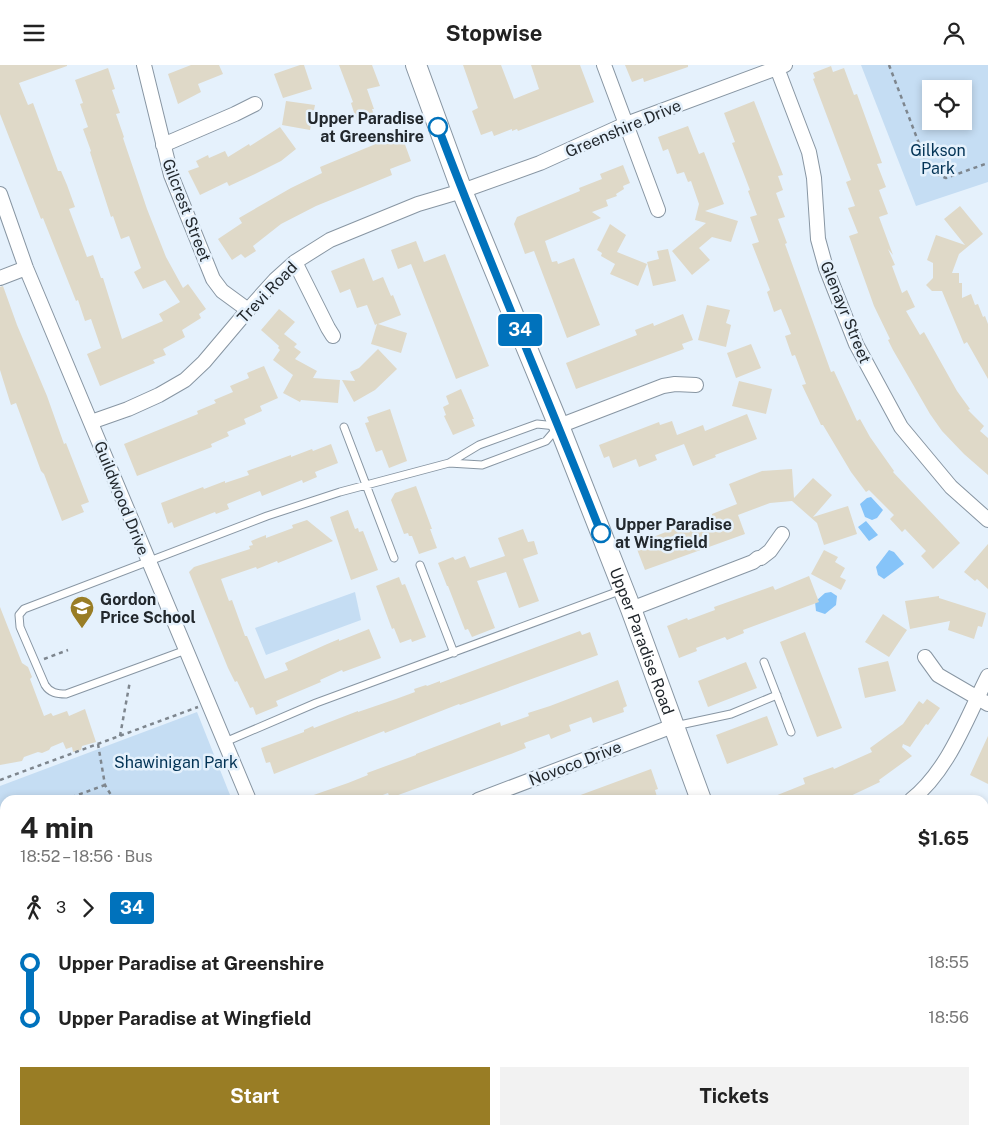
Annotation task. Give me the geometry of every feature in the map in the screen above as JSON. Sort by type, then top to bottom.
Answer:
[{"type":"main road","name":"Upper Paradise Road","points":[[416,65],[462,191],[559,426],[631,609],[699,795]]},
{"type":"street","name":"Gilcrest Street","points":[[144,65],[171,175],[213,279],[222,291],[248,310]]},
{"type":"street","points":[[604,65],[658,210]]},
{"type":"street","name":"Greenshire Drive","points":[[462,191],[540,163],[626,124],[781,66]]},
{"type":"street","name":"Glenayr Street","points":[[781,66],[808,152],[814,179],[818,239],[826,268],[856,344],[901,427],[951,487],[988,519]]},
{"type":"street","points":[[163,145],[255,104]]},
{"type":"street","name":"Trevi Road","points":[[92,422],[159,395],[185,380],[204,362],[248,310],[295,262],[330,239],[418,204],[462,191]]},
{"type":"street","name":"Guildwood Drive","points":[[0,194],[26,268],[247,795]]},
{"type":"street","points":[[295,262],[333,336]]},
{"type":"street","points":[[0,279],[26,268]]},
{"type":"street","points":[[559,426],[663,386],[675,384],[696,385]]},
{"type":"street","points":[[631,609],[753,562],[770,551],[782,534]]},
{"type":"street","points":[[925,657],[938,675],[982,701]]},
{"type":"street","points":[[918,795],[943,765],[982,701],[988,676]]},
{"type":"street","name":"Novoco Drive","points":[[491,795],[673,727]]},
{"type":"lane","points":[[186,650],[66,694],[58,694],[49,690],[35,662],[20,627],[19,615],[24,609],[267,516],[368,485],[449,463],[479,445],[538,424],[559,426]]},
{"type":"lane","points":[[449,463],[482,465],[546,441],[559,426]]},
{"type":"lane","points":[[344,427],[368,485],[394,558]]},
{"type":"lane","points":[[420,565],[454,653]]},
{"type":"lane","points":[[225,742],[316,703],[623,590]]},
{"type":"lane","points":[[764,662],[791,732]]},
{"type":"lane","points":[[673,727],[731,714],[777,695]]},
{"type":"path","points":[[889,65],[928,167],[934,174],[946,178],[988,163]]},
{"type":"path","points":[[35,662],[68,650]]},
{"type":"path","points":[[120,736],[132,670]]},
{"type":"path","points":[[0,780],[208,703]]},
{"type":"path","points":[[98,744],[105,785],[111,795]]},
{"type":"path","points":[[78,795],[105,785]]},
{"type":"green space","name":"Gilkson Park","points":[[861,65],[988,65],[988,182],[916,206]]},
{"type":"green space","points":[[355,592],[361,620],[266,655],[255,628]]},
{"type":"green space","name":"Shawinigan Park","points":[[197,712],[230,795],[0,795],[0,786]]},
{"type":"water","points":[[871,497],[883,510],[877,518],[872,520],[865,517],[860,504]]},
{"type":"water","points":[[866,521],[878,535],[869,541],[858,527]]},
{"type":"water","points":[[889,550],[894,552],[904,564],[884,579],[878,575],[876,567]]},
{"type":"water","points":[[831,592],[837,596],[836,605],[825,614],[816,611],[815,602],[825,593]]},
{"type":"building","points":[[0,65],[67,65],[19,83],[28,105],[33,103],[58,171],[61,171],[67,185],[75,207],[69,209],[87,257],[93,255],[101,278],[103,278],[122,339],[163,321],[159,314],[180,302],[165,280],[143,289],[134,272],[141,268],[129,236],[121,239],[113,216],[111,217],[90,152],[83,129],[88,127],[80,104],[83,103],[75,80],[108,68],[115,89],[112,90],[120,113],[116,114],[123,138],[147,209],[166,257],[183,288],[188,284],[206,309],[199,314],[201,318],[182,330],[185,337],[163,349],[166,355],[153,360],[155,363],[100,386],[87,354],[101,348],[91,319],[85,321],[78,300],[76,301],[43,218],[41,219],[0,114]]},
{"type":"building","points":[[191,65],[219,65],[223,74],[198,84],[201,92],[178,104],[168,74]]},
{"type":"building","points":[[304,65],[312,89],[283,98],[274,74]]},
{"type":"building","points":[[339,65],[372,65],[380,86],[367,89],[374,109],[372,109],[374,115],[357,122],[351,103],[353,102]]},
{"type":"building","points":[[463,65],[501,65],[514,99],[539,89],[531,65],[580,65],[594,102],[518,131],[517,129],[512,131],[512,129],[494,136],[492,131],[481,135],[472,111],[478,108]]},
{"type":"building","points":[[625,65],[688,65],[688,67],[644,82],[643,78],[632,82]]},
{"type":"building","points":[[831,66],[833,72],[844,68],[854,95],[857,94],[882,163],[877,164],[886,187],[879,190],[888,214],[879,217],[893,255],[888,249],[895,265],[892,266],[902,293],[907,290],[915,307],[906,311],[920,335],[924,332],[957,391],[970,409],[968,410],[984,426],[980,431],[988,438],[988,475],[942,431],[930,414],[893,350],[888,340],[890,339],[874,306],[849,236],[858,233],[848,208],[855,206],[846,182],[851,180],[813,79],[815,78],[813,73]]},
{"type":"building","points":[[286,101],[315,105],[310,130],[282,125]]},
{"type":"building","points":[[754,101],[783,175],[778,176],[783,190],[776,193],[785,217],[778,219],[787,243],[785,244],[831,372],[834,371],[857,421],[860,419],[893,472],[960,543],[933,569],[921,556],[926,551],[905,529],[902,532],[890,519],[894,515],[869,490],[866,492],[851,472],[823,425],[821,425],[802,385],[806,384],[795,355],[792,356],[785,336],[791,334],[781,309],[774,312],[767,292],[770,290],[752,244],[759,242],[750,217],[757,215],[748,191],[750,190],[732,143],[735,142],[724,113]]},
{"type":"building","points":[[688,126],[699,154],[704,152],[724,204],[705,211],[738,221],[731,242],[712,237],[699,248],[710,260],[692,275],[672,251],[706,223],[695,220],[699,204],[691,181],[688,182],[684,172],[677,174],[668,149],[663,151],[658,137]]},
{"type":"building","points":[[280,127],[296,149],[281,161],[255,174],[229,186],[227,182],[200,195],[188,171],[199,167],[196,161],[208,155],[209,158],[225,151],[228,157]]},
{"type":"building","points":[[399,128],[411,161],[390,169],[392,175],[316,206],[281,224],[253,246],[256,251],[245,258],[241,254],[232,260],[218,239],[242,223],[239,218],[291,188],[322,173],[320,167],[383,141],[381,135]]},
{"type":"building","points":[[623,165],[630,183],[623,186],[624,189],[616,194],[617,196],[606,200],[608,206],[592,212],[601,218],[545,241],[552,262],[557,261],[558,264],[574,258],[600,325],[567,338],[534,251],[525,254],[514,224],[517,217],[580,191],[579,188],[602,179],[600,174]]},
{"type":"building","points":[[960,206],[983,234],[959,254],[952,273],[959,273],[959,283],[962,283],[962,298],[971,294],[975,305],[978,304],[988,324],[988,379],[967,342],[964,344],[942,291],[932,291],[926,285],[933,278],[933,263],[927,260],[936,235],[965,245],[944,219]]},
{"type":"building","points":[[610,224],[626,235],[617,252],[647,264],[638,286],[610,274],[615,264],[601,256],[602,253],[597,250]]},
{"type":"building","points":[[416,241],[424,262],[445,254],[489,366],[456,379],[411,264],[398,269],[391,250]]},
{"type":"building","points":[[668,249],[676,281],[653,286],[647,262],[659,259],[657,251]]},
{"type":"building","points":[[364,258],[373,281],[383,277],[401,315],[378,324],[407,333],[401,353],[371,344],[377,324],[375,325],[367,305],[357,308],[350,289],[340,293],[331,271]]},
{"type":"building","points":[[3,286],[64,444],[66,443],[89,502],[81,505],[84,512],[62,521],[16,403],[11,405],[0,370],[0,287]]},
{"type":"building","points":[[707,305],[730,310],[726,323],[731,325],[726,347],[698,340]]},
{"type":"building","points":[[279,309],[295,322],[284,334],[297,344],[294,347],[301,352],[295,359],[317,371],[313,378],[340,380],[338,403],[301,400],[300,402],[283,393],[293,375],[273,360],[280,350],[279,346],[261,330]]},
{"type":"building","points":[[683,314],[693,340],[682,344],[684,349],[576,389],[566,363],[637,335],[635,330],[653,323],[654,326]]},
{"type":"building","points":[[751,344],[761,368],[736,378],[727,353]]},
{"type":"building","points":[[378,349],[397,369],[375,390],[354,402],[342,380],[355,381],[350,372],[359,368]]},
{"type":"building","points":[[264,366],[278,398],[260,406],[262,411],[244,419],[246,424],[227,432],[229,436],[211,444],[212,447],[137,476],[124,444],[198,414],[197,411],[216,403],[214,400],[233,392],[230,386],[249,378],[247,373]]},
{"type":"building","points":[[739,381],[772,389],[766,414],[732,406]]},
{"type":"building","points":[[461,389],[474,419],[472,419],[475,426],[453,435],[444,416],[446,415],[443,407],[449,404],[446,396]]},
{"type":"building","points":[[390,409],[407,461],[389,468],[382,450],[376,452],[365,423],[369,422],[367,417]]},
{"type":"building","points":[[747,414],[757,439],[715,455],[716,457],[693,466],[684,444],[655,455],[657,460],[639,467],[636,459],[613,468],[609,456],[604,458],[599,445],[659,422],[660,425],[672,421],[677,435],[703,425],[705,431]]},
{"type":"building","points":[[331,444],[338,463],[315,472],[317,477],[303,483],[302,480],[262,496],[260,491],[227,504],[229,509],[216,514],[215,512],[174,528],[172,522],[168,524],[161,503],[203,487],[204,489],[249,475],[247,471],[291,455],[291,457]]},
{"type":"building","points":[[792,469],[794,498],[813,478],[832,495],[813,517],[848,506],[857,534],[824,545],[817,523],[792,501],[770,503],[738,515],[745,534],[645,570],[635,544],[684,525],[684,527],[737,504],[729,484],[762,471]]},
{"type":"building","points":[[416,486],[437,548],[419,554],[412,536],[409,536],[408,533],[404,534],[391,500],[395,493]]},
{"type":"building","points":[[348,510],[355,529],[358,528],[359,532],[363,531],[378,570],[351,580],[330,517]]},
{"type":"building","points":[[307,520],[333,541],[278,563],[277,561],[221,579],[229,601],[232,600],[245,636],[247,636],[265,679],[288,670],[285,663],[339,639],[339,641],[369,629],[381,658],[343,672],[342,670],[320,680],[321,682],[276,701],[278,706],[256,715],[253,707],[250,708],[237,681],[235,682],[228,668],[189,572],[194,567],[250,549],[249,546],[253,545],[251,541],[266,535],[266,538],[293,528],[292,525]]},
{"type":"building","points":[[523,529],[528,542],[534,541],[538,554],[523,559],[539,601],[519,608],[506,572],[477,581],[495,628],[472,637],[468,629],[465,630],[438,563],[453,557],[455,560],[465,556],[470,568],[505,556],[498,538]]},
{"type":"building","points":[[988,544],[988,589],[977,579],[975,581],[964,572]]},
{"type":"building","points":[[824,550],[838,557],[835,562],[845,568],[840,577],[846,580],[841,590],[811,574]]},
{"type":"building","points":[[809,576],[819,602],[743,630],[744,633],[727,640],[725,637],[696,648],[697,651],[679,658],[667,626],[715,610],[714,607],[773,586],[775,590]]},
{"type":"building","points":[[399,577],[402,585],[405,584],[426,637],[412,642],[411,639],[400,643],[394,628],[392,629],[376,586]]},
{"type":"building","points":[[939,596],[939,598],[986,613],[982,627],[978,626],[974,639],[948,630],[950,621],[910,629],[905,601]]},
{"type":"building","points":[[0,607],[22,663],[28,667],[32,677],[30,679],[44,716],[51,713],[53,716],[67,711],[69,716],[85,709],[96,742],[82,746],[81,750],[73,752],[72,747],[66,749],[63,742],[42,753],[38,752],[24,757],[22,761],[0,765]]},
{"type":"building","points":[[883,614],[907,630],[889,657],[865,642]]},
{"type":"building","points":[[580,631],[582,635],[590,632],[598,655],[459,704],[385,733],[384,731],[274,774],[270,762],[266,763],[261,748],[304,732],[304,730],[313,726],[314,728],[396,699],[415,692],[414,689],[440,681],[440,683]]},
{"type":"building","points":[[805,632],[842,728],[817,737],[780,642]]},
{"type":"building","points":[[888,661],[896,691],[865,698],[858,668]]},
{"type":"building","points":[[746,662],[757,688],[708,707],[698,681]]},
{"type":"building","points":[[618,680],[627,706],[623,708],[624,712],[593,723],[591,717],[569,725],[571,731],[551,739],[549,734],[524,743],[526,748],[398,795],[389,795],[388,793],[383,795],[314,795],[500,722],[501,726],[529,716],[528,713]]},
{"type":"building","points":[[927,699],[940,708],[910,747],[903,744],[902,747],[912,756],[879,780],[880,782],[853,795],[778,795],[805,784],[803,778],[833,767],[834,769],[872,752],[870,748],[903,724],[919,701],[923,704]]},
{"type":"building","points":[[767,716],[778,745],[727,764],[716,735]]},
{"type":"building","points":[[988,736],[988,784],[970,775]]},
{"type":"building","points":[[651,769],[658,789],[655,790],[656,795],[581,795]]},
{"type":"bus line","name":"34","points":[[438,127],[462,191],[601,533]]},
{"type":"place","name":"Upper Paradise at Greenshire","points":[[438,127]]},
{"type":"place","name":"Upper Paradise at Wingfield","points":[[601,533]]},
{"type":"place","name":"Gordon Price School","points":[[82,629]]}]
